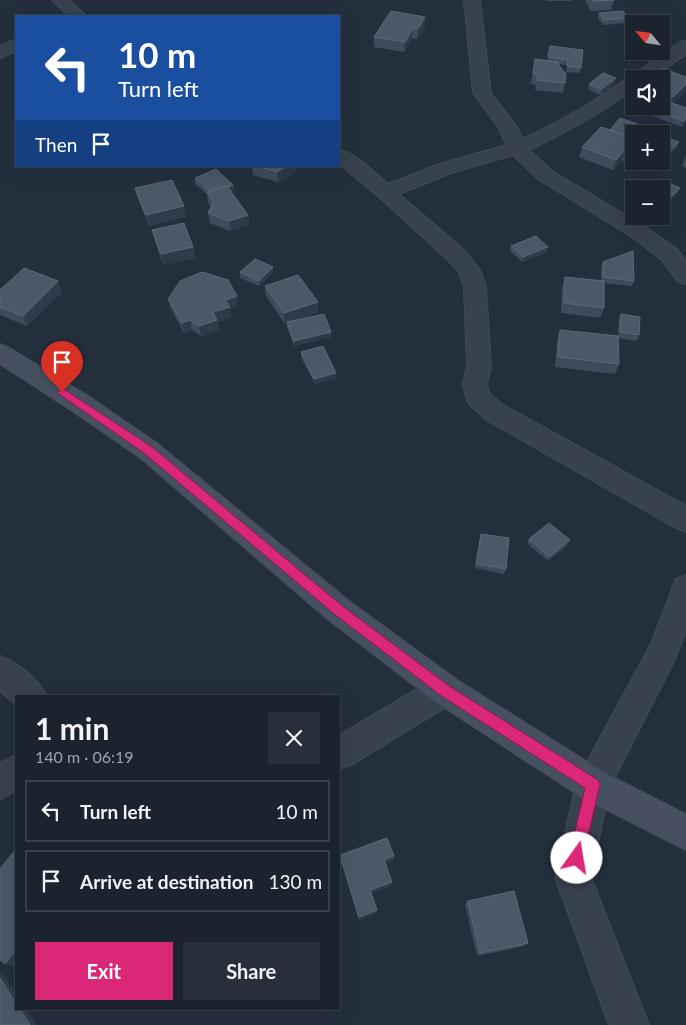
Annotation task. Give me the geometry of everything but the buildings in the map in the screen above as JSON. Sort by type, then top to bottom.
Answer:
[{"type":"street","points":[[60,0],[77,15]]},
{"type":"street","points":[[472,0],[482,93],[508,127],[517,148],[524,157],[545,175],[642,234],[670,255],[686,277]]},
{"type":"street","points":[[0,53],[15,45]]},
{"type":"street","points":[[652,70],[686,46]]},
{"type":"street","points":[[385,192],[447,168],[517,148],[551,133],[590,112],[625,88]]},
{"type":"street","points":[[340,157],[352,164],[385,192],[457,256],[469,270],[475,287],[478,366],[475,384],[478,397],[494,412],[686,520]]},
{"type":"street","points":[[0,353],[78,402],[148,450],[337,609],[445,690],[593,784],[686,833]]},
{"type":"street","points":[[629,1025],[573,877],[593,784],[664,648],[686,588]]},
{"type":"street","points":[[0,671],[29,695]]},
{"type":"street","points":[[340,752],[445,690]]},
{"type":"street","points":[[0,782],[15,773]]},
{"type":"route","points":[[62,392],[148,450],[337,609],[445,690],[593,784],[577,858]]}]
